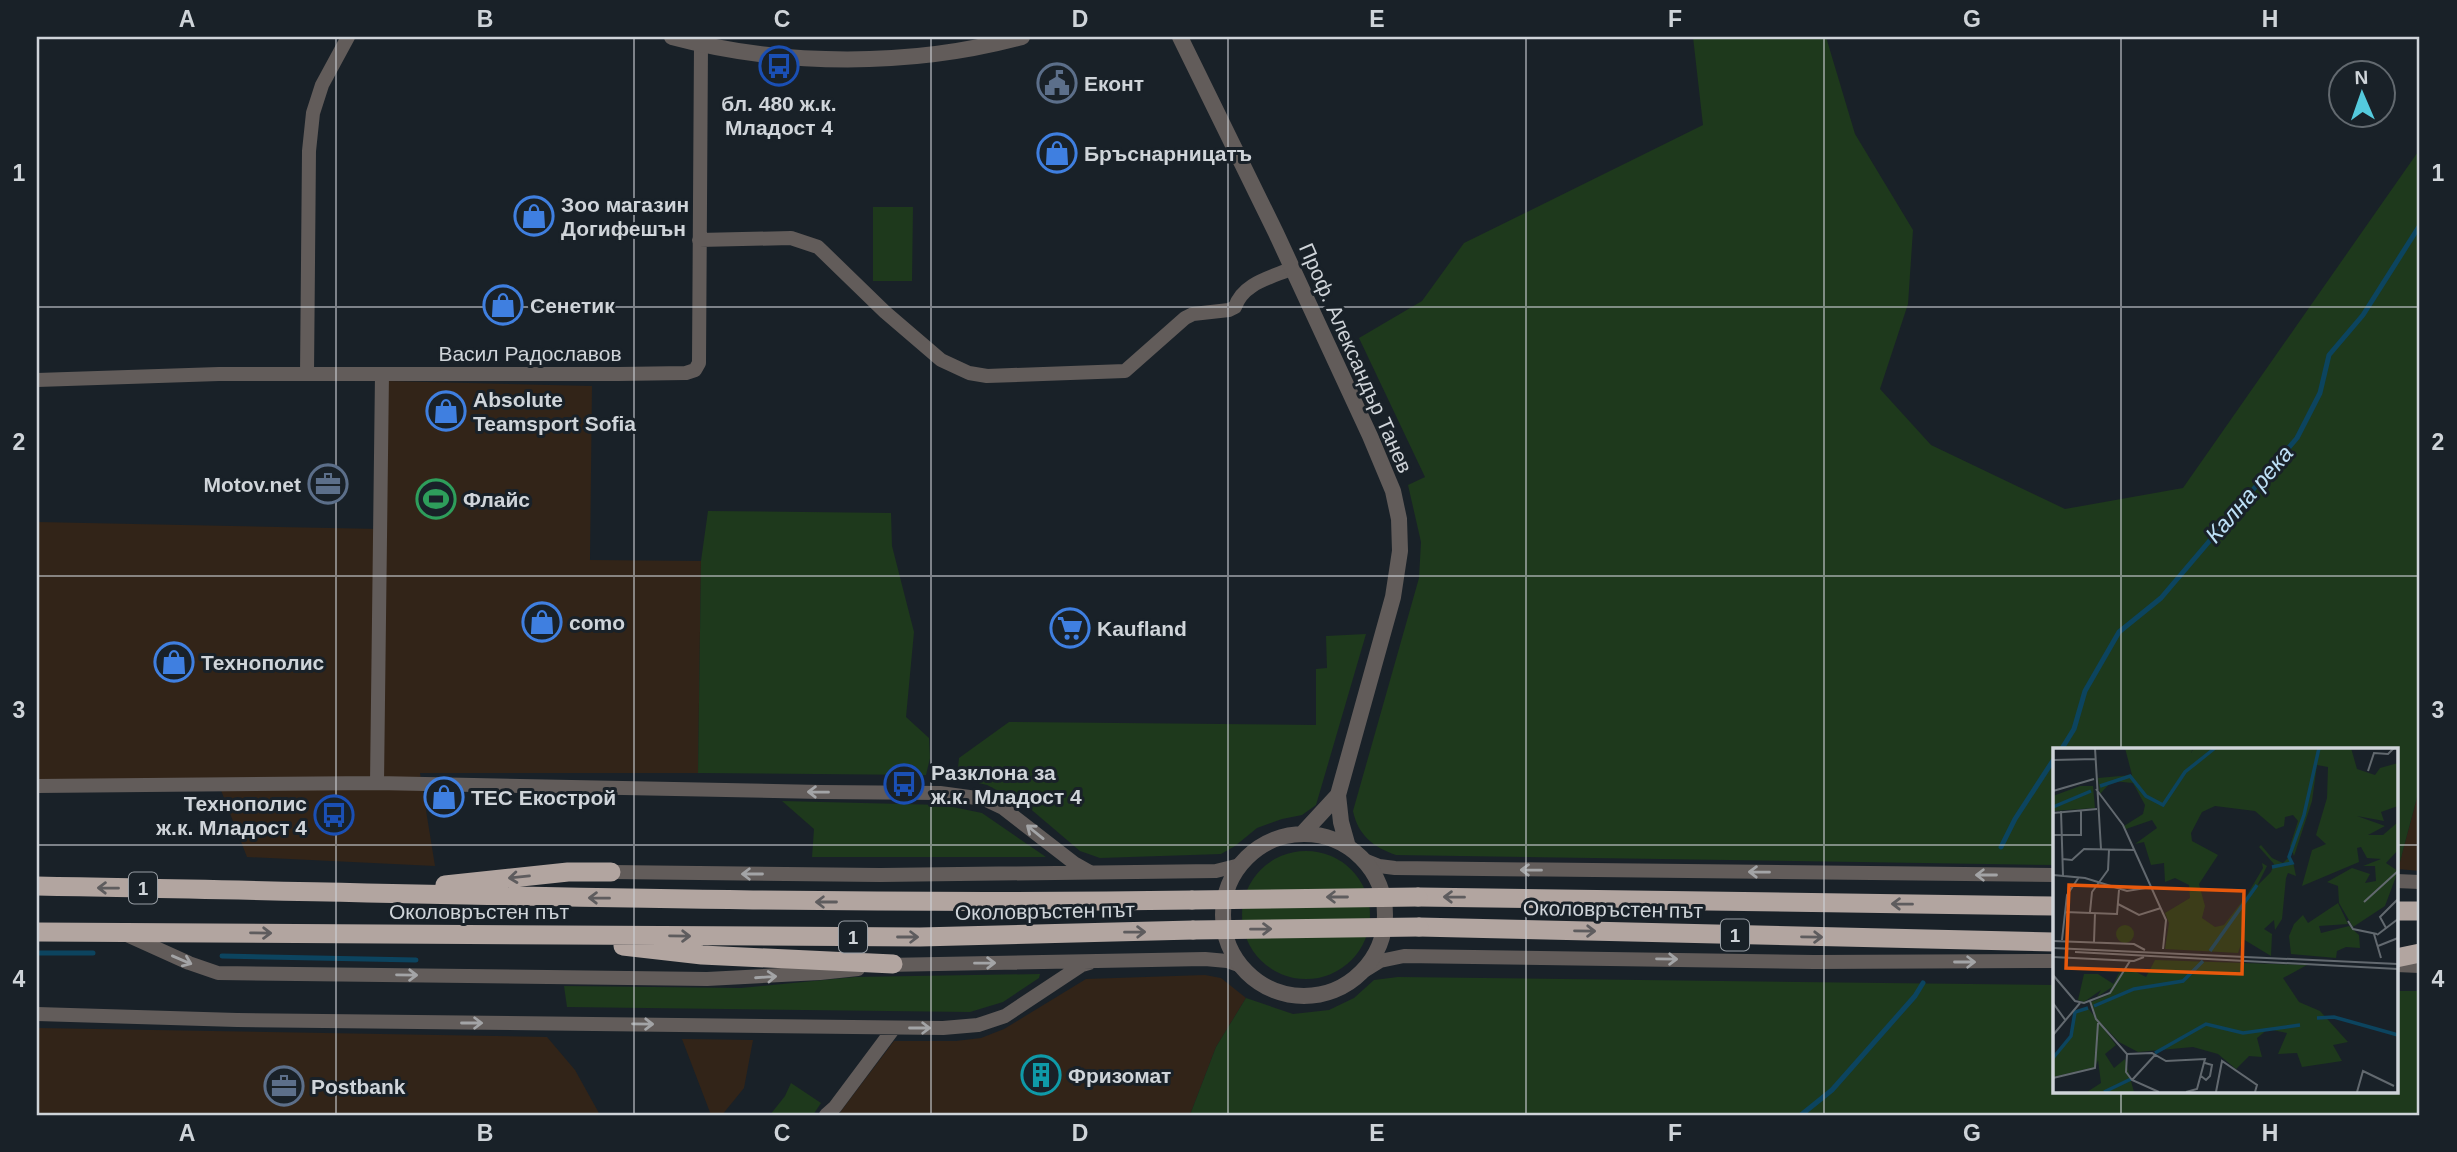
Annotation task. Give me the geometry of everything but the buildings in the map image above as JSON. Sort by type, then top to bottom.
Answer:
[{"type":"highway","points":[[364,893],[568,872],[611,872]]},
{"type":"highway","name":"Околовръстен път","points":[[37,887],[784,902],[969,903],[1418,897],[2053,906]]},
{"type":"highway","points":[[2398,911],[2420,911]]},
{"type":"highway","name":"Околовръстен път","points":[[37,932],[920,937],[1419,927],[2053,942]]},
{"type":"highway","points":[[514,934],[702,955],[892,964]]},
{"type":"highway","points":[[2398,947],[2420,947]]},
{"type":"highway","points":[[2398,958],[2420,953]]},
{"type":"street","points":[[307,374],[309,151],[313,113],[322,85],[348,37]]},
{"type":"street","points":[[672,37],[701,44],[809,58],[939,54],[1022,37]]},
{"type":"street","name":"Проф. Александър Танев","points":[[1180,37],[1293,268],[1383,463],[1399,519],[1400,551],[1393,597],[1338,795],[1341,822],[1348,846]]},
{"type":"street","name":"Васил Радославов","points":[[37,380],[143,375],[691,372],[699,363],[701,44]]},
{"type":"street","points":[[699,240],[790,238],[818,247],[885,313],[941,360],[954,368],[987,376],[1125,371],[1185,318],[1203,312],[1229,310],[1235,307],[1238,296],[1245,289],[1293,268]]},
{"type":"street","points":[[377,783],[382,374]]},
{"type":"street","points":[[37,786],[377,783],[961,794],[984,799],[1003,808],[1074,863],[1090,872]]},
{"type":"street","name":"Проф. Александър Танев","points":[[1302,834],[1338,795]]},
{"type":"street","points":[[1241,966],[1228,942],[1223,915],[1227,889],[1240,864],[1250,854],[1287,835],[1318,835],[1348,846],[1364,860],[1382,891],[1384,927],[1371,961],[1359,974]]},
{"type":"street","points":[[1364,860],[1395,868],[2053,875]]},
{"type":"street","points":[[611,872],[880,875],[1216,871],[1240,864]]},
{"type":"street","points":[[2398,881],[2420,882]]},
{"type":"street","points":[[119,932],[218,973],[707,979],[820,973],[892,964],[1205,959],[1227,961],[1241,966],[1263,984],[1290,994],[1305,995],[1334,990],[1387,959],[1404,956],[1897,962],[2053,961]]},
{"type":"street","points":[[37,1014],[379,1022],[894,1028],[978,1025],[1005,1016],[1083,965],[1096,961]]},
{"type":"street","points":[[2398,965],[2420,966]]},
{"type":"street","points":[[826,1115],[835,1107],[894,1028]]},
{"type":"shaded area","points":[[387,381],[592,386],[590,560],[701,561],[698,773],[420,773],[435,866],[247,857],[219,785],[37,786],[37,522],[380,529]]},
{"type":"shaded area","points":[[2420,786],[2420,871],[2398,869]]},
{"type":"shaded area","points":[[1205,975],[1221,978],[1246,998],[1216,1047],[1190,1115],[838,1115],[894,1041],[956,1041],[981,1038],[1004,1029],[1086,979]]},
{"type":"shaded area","points":[[37,1028],[547,1037],[575,1070],[600,1115],[37,1115]]},
{"type":"shaded area","points":[[682,1039],[753,1040],[744,1088],[722,1115],[711,1115]]},
{"type":"green space","points":[[1693,37],[1826,37],[1855,134],[1913,230],[1908,304],[1880,389],[1931,445],[2065,509],[2183,488],[2420,149],[2420,786],[2398,869],[2398,748],[2053,748],[2053,865],[1396,855],[1368,839],[1359,827],[1353,811],[1419,578],[1421,542],[1408,485],[1425,477],[1359,338],[1422,301],[1464,243],[1703,125]]},
{"type":"green space","points":[[873,207],[913,207],[912,281],[873,281]]},
{"type":"green space","points":[[708,511],[891,513],[892,546],[914,632],[906,717],[929,738],[930,758],[926,775],[698,773],[701,561]]},
{"type":"green space","points":[[1366,634],[1316,805],[1302,815],[1257,828],[1221,854],[1100,858],[1080,851],[1027,806],[987,785],[957,778],[959,758],[1009,722],[1316,725],[1316,669],[1327,668],[1326,636]]},
{"type":"green space","points":[[782,801],[943,805],[982,813],[1046,857],[812,857],[814,829]]},
{"type":"green space","points":[[1306,851],[1330,856],[1351,870],[1365,891],[1370,915],[1365,939],[1351,960],[1330,974],[1306,979],[1282,974],[1261,960],[1247,939],[1242,915],[1247,891],[1261,870],[1282,856]]},
{"type":"green space","points":[[1040,974],[1039,978],[1003,1002],[970,1012],[567,1007],[564,986],[741,988],[855,977]]},
{"type":"green space","points":[[1398,977],[2053,985],[2053,1092],[2398,1092],[2398,991],[2420,991],[2420,1115],[1190,1115],[1216,1047],[1246,998],[1293,1014],[1329,1010],[1354,998],[1374,980]]},
{"type":"green space","points":[[791,1083],[821,1103],[813,1115],[770,1115],[785,1096]]},
{"type":"waterway","name":"Кална река","points":[[2062,748],[2074,729],[2085,691],[2119,632],[2161,598],[2297,438],[2320,393],[2329,355],[2363,315],[2420,225]]},
{"type":"waterway","name":"Кална река","points":[[2001,847],[2015,819],[2053,761]]},
{"type":"waterway","points":[[37,953],[93,953]]},
{"type":"waterway","points":[[222,956],[416,960]]},
{"type":"waterway","name":"Кална река","points":[[1801,1115],[1832,1090],[1915,996],[1923,983]]},
{"type":"place","name":"бл. 480 ж.к. Младост 4","points":[[779,66]]},
{"type":"place","name":"Еконт","points":[[1057,83]]},
{"type":"place","name":"Бръснарницатъ","points":[[1057,153]]},
{"type":"place","name":"Зоо магазин Догифешън","points":[[534,216]]},
{"type":"place","name":"Сенетик","points":[[503,305]]},
{"type":"place","name":"Absolute Teamsport Sofia","points":[[446,411]]},
{"type":"place","name":"Motov.net","points":[[328,484]]},
{"type":"place","name":"Флайс","points":[[436,499]]},
{"type":"place","name":"como","points":[[542,622]]},
{"type":"place","name":"Kaufland","points":[[1070,628]]},
{"type":"place","name":"Технополис","points":[[174,662]]},
{"type":"place","name":"Разклона за ж.к. Младост 4","points":[[904,784]]},
{"type":"place","name":"ТЕС Екострой","points":[[444,797]]},
{"type":"place","name":"Технополис ж.к. Младост 4","points":[[334,815]]},
{"type":"place","name":"Фризомат","points":[[1041,1075]]},
{"type":"place","name":"Postbank","points":[[284,1086]]}]
